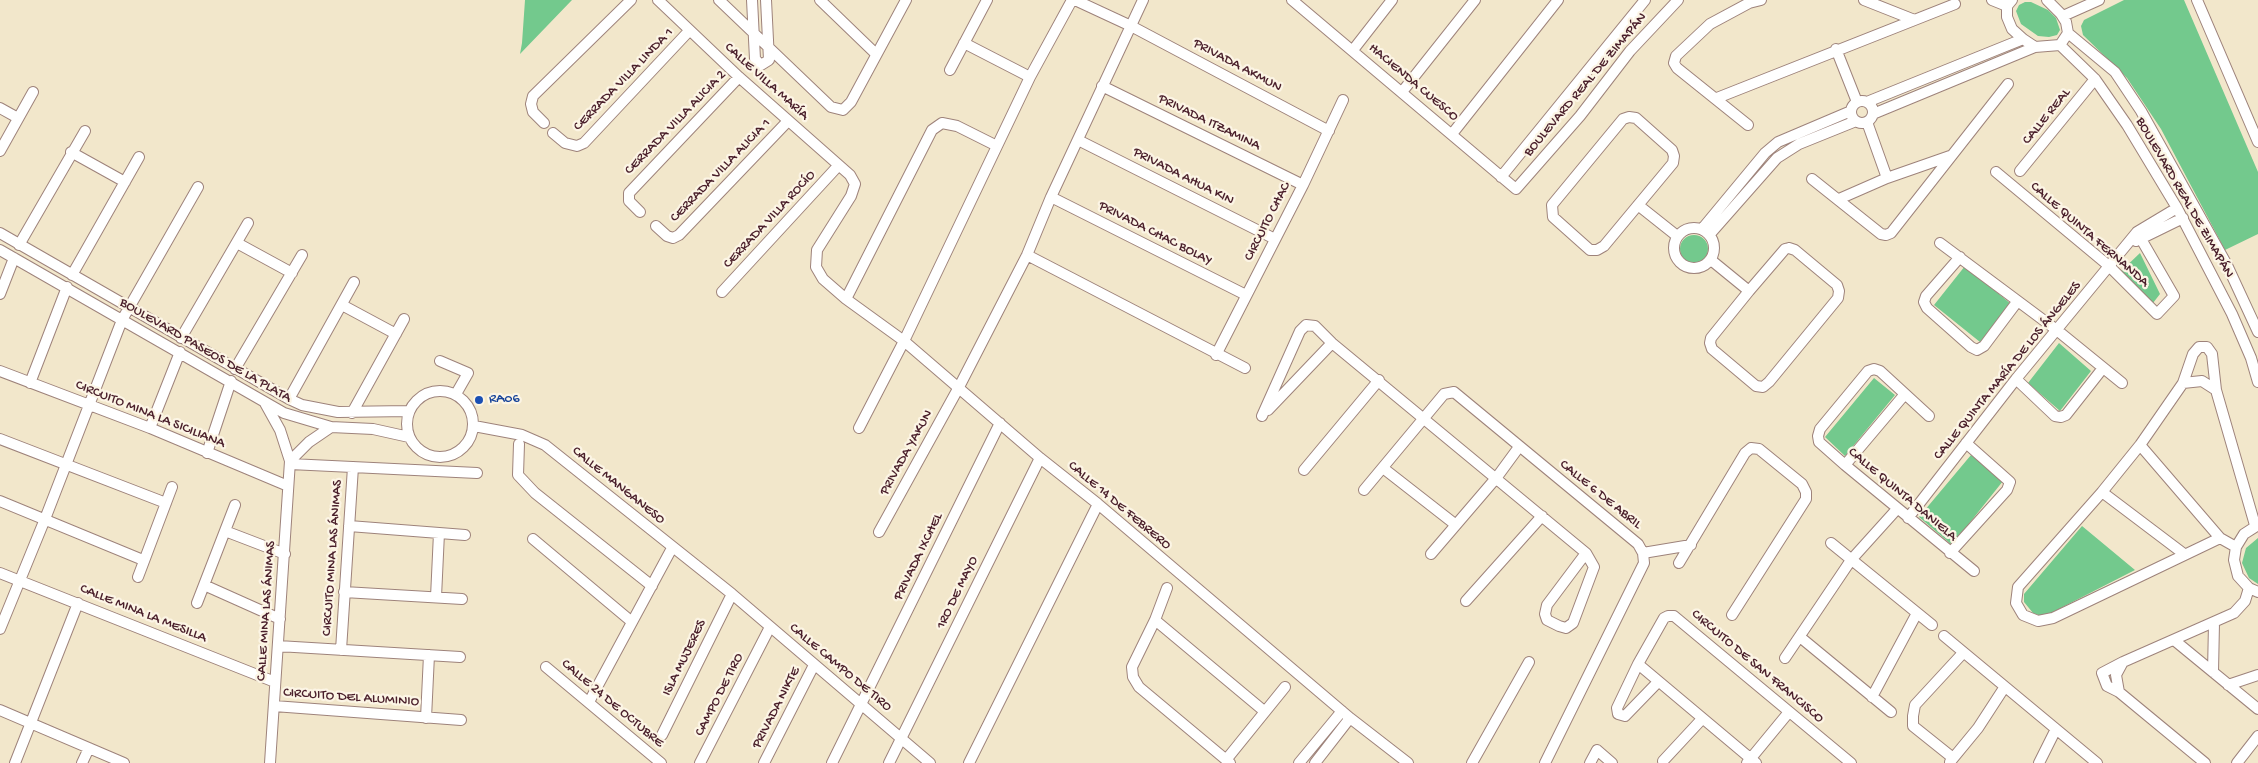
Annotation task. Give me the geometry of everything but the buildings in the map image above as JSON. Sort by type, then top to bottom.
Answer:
[{"type":"street","points":[[544,123],[533,112],[530,104],[533,96],[632,0]]},
{"type":"street","name":"CALLE VILLA MARÍA","points":[[658,0],[689,31],[850,175],[855,184],[852,196],[817,250],[816,267]]},
{"type":"street","points":[[719,0],[831,107],[843,110],[851,102],[906,0]]},
{"type":"street","points":[[752,0],[755,59],[761,65],[769,60],[766,0]]},
{"type":"street","points":[[820,0],[876,54]]},
{"type":"street","points":[[950,70],[987,0]]},
{"type":"street","points":[[858,428],[904,341],[1030,77],[1074,0]]},
{"type":"street","name":"PRIVADA AKMUN","points":[[1074,0],[1131,26],[1329,131]]},
{"type":"street","name":"PRIVADA YAKUN","points":[[878,532],[959,387],[1027,255],[1051,197],[1143,0]]},
{"type":"street","name":"HACIENDA CUESCO","points":[[1292,0],[1304,4],[1353,50],[1516,189]]},
{"type":"street","points":[[1353,50],[1392,0]]},
{"type":"street","points":[[1402,92],[1475,0]]},
{"type":"street","points":[[1452,134],[1558,0]]},
{"type":"street","name":"BOULEVARD REAL DE ZIMAPÁN","points":[[1500,177],[1645,0]]},
{"type":"street","name":"BOULEVARD REAL DE ZIMAPÁN","points":[[1516,189],[1580,116],[1630,51],[1678,0]]},
{"type":"street","points":[[1748,125],[1717,98],[1677,68],[1674,63],[1676,56],[1710,24],[1749,3],[1761,0]]},
{"type":"street","points":[[1864,0],[1912,19]]},
{"type":"street","points":[[1992,0],[2010,3],[2007,17],[2012,29],[2022,40],[2035,47]]},
{"type":"street","points":[[2063,16],[2099,0]]},
{"type":"street","points":[[2197,0],[2258,142]]},
{"type":"street","points":[[1706,231],[1777,158],[1799,144],[1865,119],[2035,47],[2060,45],[2068,33],[2063,16],[2052,1]]},
{"type":"street","points":[[1717,98],[1836,49],[1954,4]]},
{"type":"street","name":"CERRADA VILLA LINDA 1","points":[[553,133],[565,144],[577,146],[584,143],[689,31]]},
{"type":"street","name":"BOULEVARD REAL DE ZIMAPÁN","points":[[2068,33],[2115,72],[2141,111],[2227,265],[2258,332]]},
{"type":"street","points":[[1706,231],[1765,152],[1778,142],[1858,105],[2022,40]]},
{"type":"street","points":[[964,42],[1030,77]]},
{"type":"street","name":"BOULEVARD REAL DE ZIMAPÁN","points":[[2060,45],[2095,79],[2127,125],[2177,208],[2232,314],[2251,358],[2258,382]]},
{"type":"street","points":[[1836,49],[1858,105]]},
{"type":"street","name":"CERRADA VILLA ALICIA 2","points":[[640,212],[629,201],[629,193],[740,77]]},
{"type":"street","name":"CALLE REAL","points":[[2020,171],[2095,79]]},
{"type":"street","points":[[1812,179],[1881,234],[1891,233],[2008,84]]},
{"type":"street","name":"PRIVADA ITZAMINA","points":[[1102,86],[1303,185]]},
{"type":"street","points":[[0,151],[33,92]]},
{"type":"street","name":"CIRCUITO CHAC","points":[[1216,355],[1303,185],[1343,100]]},
{"type":"street","points":[[1858,105],[1851,115],[1865,119]]},
{"type":"street","points":[[1858,105],[1873,109],[1865,119]]},
{"type":"street","points":[[0,108],[18,118]]},
{"type":"street","points":[[1629,117],[1636,118],[1672,150],[1674,156],[1673,163],[1638,205],[1604,246],[1597,250],[1590,250],[1553,218],[1551,212],[1552,205],[1622,119],[1629,117]]},
{"type":"street","points":[[1865,119],[1887,178]]},
{"type":"street","name":"CERRADA VILLA ALICIA 1","points":[[656,226],[673,238],[679,235],[788,121]]},
{"type":"street","points":[[846,299],[932,130],[942,123],[957,126],[997,146]]},
{"type":"street","points":[[19,245],[71,152],[85,131]]},
{"type":"street","name":"PRIVADA AHUA KIN","points":[[1078,140],[1275,240]]},
{"type":"street","points":[[71,152],[125,182]]},
{"type":"street","points":[[1839,199],[1887,178],[1951,156]]},
{"type":"street","points":[[72,275],[139,157]]},
{"type":"street","name":"CERRADA VILLA ROCÍO","points":[[722,292],[838,166]]},
{"type":"street","name":"CALLE QUINTA FERNANDA","points":[[1996,172],[2109,266],[2157,314],[2174,296],[2139,236]]},
{"type":"street","points":[[0,629],[122,320],[198,187]]},
{"type":"street","name":"PRIVADA CHAC BOLAY","points":[[1051,197],[1246,295]]},
{"type":"street","points":[[1638,205],[1677,236]]},
{"type":"street","name":"CALLE QUINTA MARÍA DE LOS ÁNGELES","points":[[1908,518],[2016,380],[2058,331],[2109,266],[2130,242],[2177,208]]},
{"type":"street","name":"CALLE QUINTA MARÍA DE LOS ÁNGELES","points":[[2139,236],[2182,218]]},
{"type":"street","points":[[181,338],[248,223]]},
{"type":"street","points":[[1693,227],[1706,231],[1714,242],[1711,260],[1704,266],[1686,267],[1674,253],[1674,244],[1677,236],[1684,230],[1693,227]]},
{"type":"street","name":"BOULEVARD PASEOS DE LA PLATA","points":[[0,234],[289,399],[322,410],[352,413],[409,411]]},
{"type":"street","points":[[1940,242],[2017,302],[2058,331],[2122,383]]},
{"type":"street","points":[[236,243],[292,273]]},
{"type":"street","points":[[1789,248],[1795,250],[1837,285],[1839,291],[1838,298],[1770,382],[1763,387],[1756,386],[1712,349],[1710,344],[1711,338],[1748,291],[1785,249],[1789,248]]},
{"type":"street","name":"BOULEVARD PASEOS DE LA PLATA","points":[[0,250],[264,402],[298,418],[331,426],[373,429],[409,437]]},
{"type":"street","points":[[235,369],[302,255]]},
{"type":"street","points":[[1027,255],[1216,355],[1245,368]]},
{"type":"street","points":[[1960,256],[1926,296],[1924,302],[1926,308],[1970,347],[1977,350],[1984,346],[2017,302]]},
{"type":"street","points":[[0,294],[14,258]]},
{"type":"street","points":[[1711,260],[1748,291]]},
{"type":"street","name":"CALLE 14 DE FEBRERO","points":[[816,267],[823,279],[846,299],[904,341],[1040,458],[1098,504],[1350,718],[1408,763]]},
{"type":"street","points":[[289,399],[354,282]]},
{"type":"street","points":[[30,383],[67,287]]},
{"type":"street","points":[[342,305],[396,334]]},
{"type":"street","points":[[352,413],[404,319]]},
{"type":"street","points":[[1332,343],[1262,416],[1300,331],[1306,325],[1315,326],[1332,343],[1586,552],[1594,567],[1573,623],[1566,628],[1558,626],[1547,620],[1545,614],[1547,605],[1586,552]]},
{"type":"street","points":[[2205,763],[2119,692],[2116,676],[2123,662],[2234,613],[2253,590],[2238,576],[2234,560],[2236,547],[2244,534],[2257,525],[2216,390],[2212,354],[2207,347],[2200,347],[2193,354],[2183,383],[2140,445],[2102,492],[2018,587],[2016,603],[2023,615],[2038,621],[2054,618],[2220,538]]},
{"type":"street","points":[[150,428],[180,352]]},
{"type":"street","points":[[440,361],[468,373],[456,394]]},
{"type":"street","points":[[2016,380],[2055,416],[2061,418],[2066,415],[2103,368]]},
{"type":"street","name":"CALLE QUINTA DANIELA","points":[[1905,394],[1880,371],[1874,369],[1868,371],[1820,429],[1819,442],[1974,572]]},
{"type":"street","name":"CIRCUITO MINA LA SICILIANA","points":[[0,371],[150,428],[288,486]]},
{"type":"street","points":[[1304,470],[1379,380]]},
{"type":"street","points":[[207,453],[230,381]]},
{"type":"street","points":[[2183,383],[2202,381],[2216,390]]},
{"type":"street","points":[[254,395],[261,384]]},
{"type":"street","points":[[434,391],[446,391],[456,394],[470,408],[474,426],[467,444],[460,451],[446,457],[431,456],[422,452],[409,437],[407,420],[409,411],[415,402],[424,395],[434,391]]},
{"type":"street","name":"CALLE 6 DE ABRIL","points":[[1424,419],[1444,394],[1454,392],[1638,544],[1643,552]]},
{"type":"street","points":[[1845,465],[1905,394],[1929,416]]},
{"type":"street","name":"CALLE MINA LAS ÁNIMAS","points":[[264,402],[280,430],[290,462],[269,761]]},
{"type":"street","points":[[1364,490],[1424,419]]},
{"type":"street","name":"PRIVADA IXCHEL","points":[[832,763],[1000,423]]},
{"type":"street","points":[[290,462],[308,442],[331,426]]},
{"type":"street","name":"CALLE MANGANESO","points":[[474,426],[515,433],[545,445],[732,594]]},
{"type":"street","points":[[0,439],[166,502]]},
{"type":"street","points":[[1950,552],[2007,490],[2010,482],[1966,443]]},
{"type":"street","points":[[519,444],[518,476],[535,493],[652,586]]},
{"type":"street","points":[[2140,445],[2220,538],[2236,547]]},
{"type":"street","points":[[1431,554],[1497,478],[1519,447]]},
{"type":"street","points":[[1679,563],[1745,453],[1751,448],[1759,449],[1802,484],[1806,492],[1806,499],[1732,615]]},
{"type":"street","name":"1RO DE MAYO","points":[[889,763],[1040,458]]},
{"type":"street","points":[[290,462],[477,473]]},
{"type":"street","name":"CIRCUITO MINA LAS ÁNIMAS","points":[[341,650],[353,467]]},
{"type":"street","points":[[1383,468],[1456,525]]},
{"type":"street","points":[[138,577],[172,487]]},
{"type":"street","points":[[2102,492],[2184,554]]},
{"type":"street","points":[[0,501],[143,560]]},
{"type":"street","points":[[969,763],[1098,504]]},
{"type":"street","points":[[197,604],[235,505]]},
{"type":"street","points":[[1785,658],[1851,560],[1896,508]]},
{"type":"street","points":[[1466,601],[1542,516]]},
{"type":"street","points":[[349,526],[466,535]]},
{"type":"street","points":[[225,531],[285,554]]},
{"type":"street","points":[[436,597],[438,533]]},
{"type":"street","points":[[533,539],[632,622]]},
{"type":"street","points":[[1545,763],[1644,563],[1643,552],[1691,544]]},
{"type":"street","points":[[1831,544],[1932,626]]},
{"type":"street","points":[[589,702],[672,548]]},
{"type":"street","name":"CALLE MINA LA MESILLA","points":[[0,573],[275,682]]},
{"type":"street","points":[[204,585],[280,619]]},
{"type":"street","points":[[1167,588],[1155,620],[1132,667],[1133,677],[1139,687],[1228,761],[1284,686]]},
{"type":"street","points":[[344,592],[462,599]]},
{"type":"street","name":"CALLE CAMPO DE TIRO","points":[[732,594],[930,763]]},
{"type":"street","name":"ISLA MUJERES","points":[[662,735],[732,594]]},
{"type":"street","points":[[16,763],[78,603]]},
{"type":"street","points":[[1872,697],[1917,613]]},
{"type":"street","name":"CIRCUITO DE SAN FRANCISCO","points":[[1638,664],[1664,618],[1674,616],[1851,763]]},
{"type":"street","points":[[1155,620],[1264,711]]},
{"type":"street","points":[[2213,672],[2214,623]]},
{"type":"street","name":"CAMPO DE TIRO","points":[[700,763],[770,627]]},
{"type":"street","points":[[1944,636],[2004,688],[2097,763]]},
{"type":"street","points":[[1800,637],[1891,712]]},
{"type":"street","points":[[2174,640],[2258,709]]},
{"type":"street","points":[[278,646],[460,657]]},
{"type":"street","points":[[1963,653],[1915,706],[1913,716],[1914,726],[1951,761],[1978,728],[2004,688]]},
{"type":"street","name":"CIRCUITO DEL ALUMINIO","points":[[426,718],[429,655]]},
{"type":"street","points":[[1472,763],[1529,662]]},
{"type":"street","points":[[1658,682],[1625,716],[1618,714],[1617,708],[1638,664],[1751,761],[1789,712]]},
{"type":"street","name":"PRIVADA NIKTE","points":[[764,763],[814,665]]},
{"type":"street","name":"CALLE 24 DE OCTUBRE","points":[[546,667],[661,763]]},
{"type":"street","points":[[2228,685],[2258,675]]},
{"type":"street","name":"CIRCUITO DEL ALUMINIO","points":[[274,706],[461,720]]},
{"type":"street","points":[[0,710],[124,763]]},
{"type":"street","points":[[1299,763],[1342,711]]},
{"type":"street","points":[[1315,763],[1350,718]]},
{"type":"street","points":[[1663,761],[1702,719]]},
{"type":"street","points":[[2039,763],[2056,729]]},
{"type":"street","points":[[2237,763],[2258,736]]},
{"type":"street","points":[[82,763],[89,748]]},
{"type":"street","points":[[1590,763],[1597,750],[1612,763]]},
{"type":"green space","points":[[525,0],[572,0],[520,54],[522,43]]},
{"type":"green space","points":[[2124,0],[2184,0],[2258,172],[2258,234],[2225,250],[2161,129],[2127,78],[2083,35],[2081,26],[2084,20]]},
{"type":"green space","points":[[2031,2],[2048,10],[2056,18],[2060,30],[2057,35],[2049,37],[2038,36],[2021,24],[2016,11],[2019,5]]},
{"type":"green space","points":[[1694,235],[1704,239],[1708,249],[1704,259],[1694,263],[1684,259],[1680,249],[1684,239]]},
{"type":"green space","points":[[2140,253],[2160,294],[2153,303],[2119,273]]},
{"type":"green space","points":[[1965,266],[2011,304],[1980,342],[1934,305]]},
{"type":"green space","points":[[2059,343],[2091,371],[2060,411],[2028,383]]},
{"type":"green space","points":[[1874,378],[1895,395],[1845,456],[1825,437]]},
{"type":"green space","points":[[1971,455],[2003,481],[1952,545],[1919,517]]},
{"type":"green space","points":[[2082,526],[2135,570],[2049,614],[2041,616],[2033,613],[2024,602],[2024,594]]},
{"type":"green space","points":[[2258,538],[2258,584],[2249,578],[2242,563],[2246,548]]},
{"type":"place","name":"RA06","points":[[479,400]]}]
